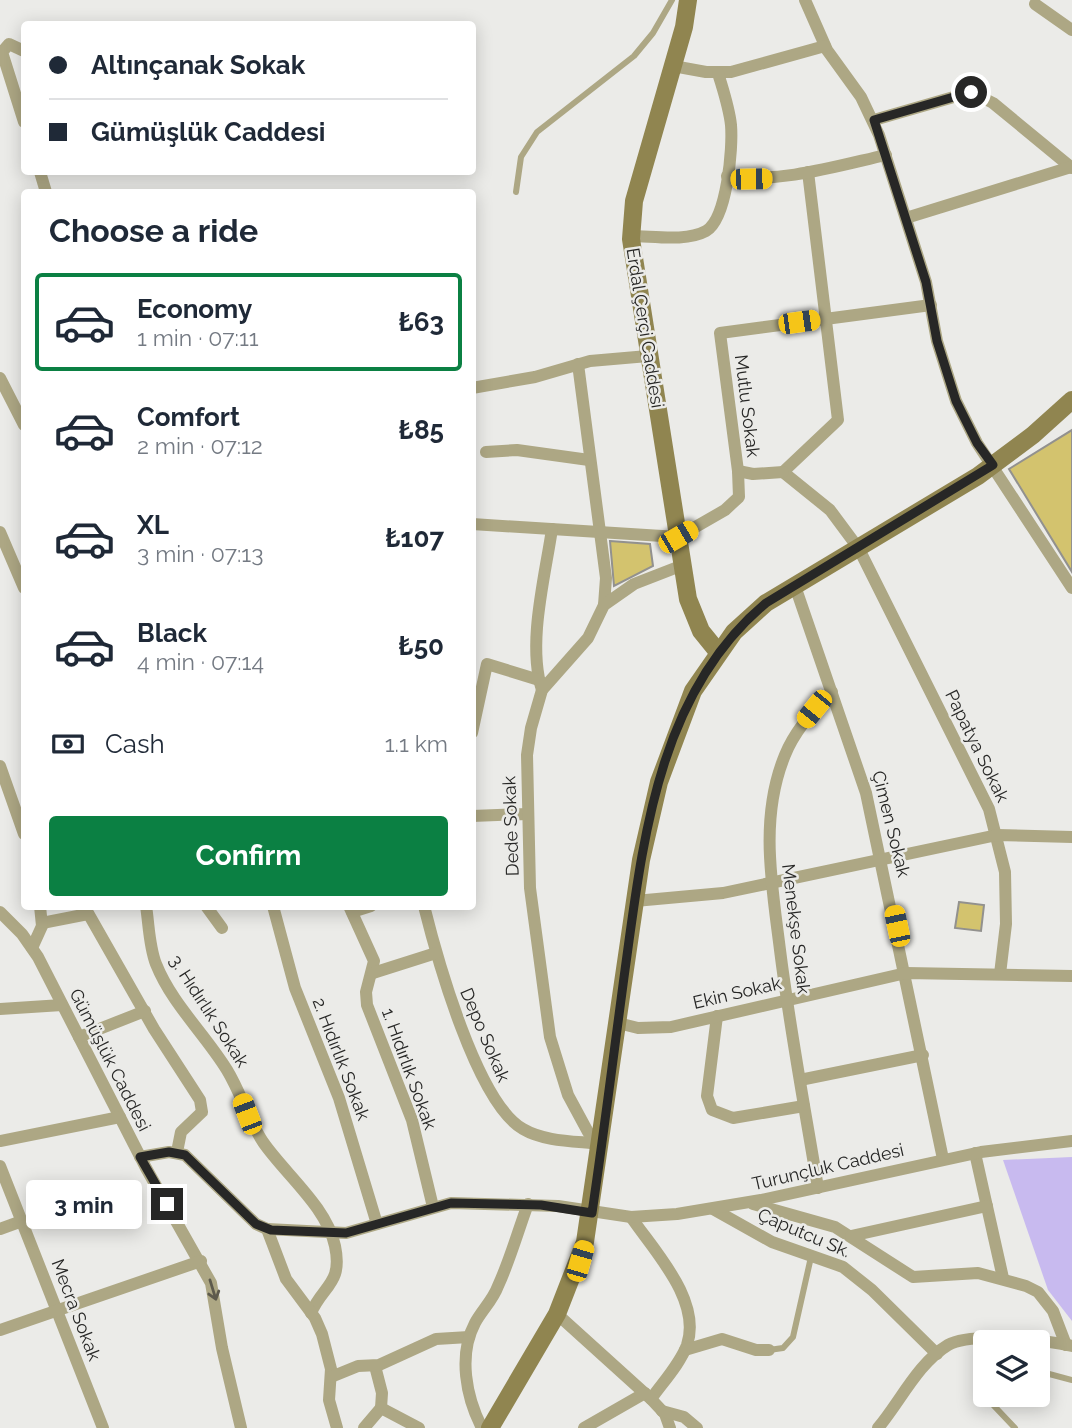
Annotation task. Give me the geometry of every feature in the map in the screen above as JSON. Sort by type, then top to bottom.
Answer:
[{"type":"street","name":"Erdal Çerçi Caddesi","points":[[688,0],[673,66],[634,201],[631,236],[683,565],[694,617],[718,652]]},
{"type":"street","points":[[806,0],[825,46],[874,120],[906,218],[931,305],[939,348],[956,401],[977,443],[1072,587]]},
{"type":"street","points":[[1035,4],[1072,30]]},
{"type":"street","points":[[21,50],[9,44],[2,52],[21,112]]},
{"type":"street","points":[[673,66],[718,73],[749,68],[825,46]]},
{"type":"street","points":[[631,236],[689,235],[708,230],[720,215],[732,148],[731,122],[718,73]]},
{"type":"street","points":[[874,120],[971,92],[993,103],[1072,168]]},
{"type":"street","points":[[727,176],[766,179],[886,155]]},
{"type":"street","points":[[906,218],[1072,168]]},
{"type":"street","points":[[738,471],[753,474],[783,472],[838,420],[808,172]]},
{"type":"street","name":"Mutlu Sokak","points":[[678,537],[725,510],[739,497],[720,333],[931,305]]},
{"type":"street","points":[[476,387],[606,358],[648,356]]},
{"type":"street","points":[[578,364],[606,578],[604,605]]},
{"type":"street","points":[[0,378],[21,419]]},
{"type":"street","points":[[490,1428],[557,1314],[580,1261],[592,1213],[635,901],[651,810],[670,746],[693,691],[718,652],[750,616],[993,465],[1072,400]]},
{"type":"street","points":[[486,452],[517,450],[589,460]]},
{"type":"street","name":"Papatya Sokak","points":[[783,472],[830,510],[859,549],[982,794],[997,835],[1005,872],[1006,900],[1000,974]]},
{"type":"street","points":[[476,524],[678,537]]},
{"type":"street","points":[[476,715],[487,664],[540,685],[536,651],[552,529]]},
{"type":"street","points":[[0,532],[21,581]]},
{"type":"street","name":"Dede Sokak","points":[[601,1144],[588,1132],[574,1106],[553,1048],[530,888],[527,755],[540,685],[588,638],[604,605],[634,584],[683,565]]},
{"type":"street","name":"Çimen Sokak","points":[[795,586],[857,760],[882,860],[943,1159]]},
{"type":"street","name":"Menekşe Sokak","points":[[818,1188],[787,1000],[769,856],[770,820],[785,754],[805,721],[832,692]]},
{"type":"street","points":[[0,766],[21,826]]},
{"type":"street","points":[[476,816],[527,814]]},
{"type":"street","points":[[635,901],[694,897],[772,883],[997,835],[1072,837]]},
{"type":"street","points":[[33,948],[42,923],[40,910]]},
{"type":"street","points":[[42,923],[86,910],[145,1011],[189,1079],[201,1105],[200,1115],[181,1132],[177,1152]]},
{"type":"street","name":"3. Hıdırlık Sokak","points":[[147,910],[155,959],[163,977],[230,1075],[263,1141],[317,1210],[330,1233]]},
{"type":"street","points":[[209,910],[222,928]]},
{"type":"street","name":"2. Hıdırlık Sokak","points":[[274,910],[295,988],[339,1098],[377,1224]]},
{"type":"street","name":"1. Hıdırlık Sokak","points":[[350,910],[372,956],[373,973],[366,992],[367,1005],[408,1109],[433,1207]]},
{"type":"street","name":"Depo Sokak","points":[[425,910],[436,953],[488,1088],[511,1120],[533,1134],[601,1144]]},
{"type":"street","name":"Gümüşlük Caddesi","points":[[0,912],[33,948],[140,1157],[201,1261],[216,1299],[222,1348],[241,1428]]},
{"type":"street","points":[[373,973],[436,953]]},
{"type":"street","name":"Ekin Sokak","points":[[618,1023],[653,1029],[906,973],[1072,976]]},
{"type":"street","points":[[0,1009],[62,1005]]},
{"type":"street","points":[[79,1037],[145,1011]]},
{"type":"street","points":[[717,1016],[708,1096],[712,1110],[733,1118],[804,1106]]},
{"type":"street","points":[[800,1080],[923,1055]]},
{"type":"street","points":[[0,1141],[120,1117]]},
{"type":"street","name":"Turunçluk Caddesi","points":[[267,1229],[346,1233],[451,1203],[479,1206],[528,1205],[631,1217],[713,1209],[943,1159],[1072,1141]]},
{"type":"street","points":[[140,1157],[177,1152],[192,1160],[243,1212],[267,1229],[286,1279],[311,1313],[322,1334],[331,1377],[329,1400],[337,1428]]},
{"type":"street","points":[[975,1153],[1003,1278]]},
{"type":"street","name":"Mecra Sokak","points":[[0,1166],[103,1428]]},
{"type":"street","points":[[750,1203],[821,1221],[851,1236],[913,1277],[978,1273],[1026,1286],[1046,1301],[1060,1322],[1069,1345],[1023,1340],[964,1340],[948,1345],[919,1373],[881,1427]]},
{"type":"street","points":[[482,1428],[467,1385],[469,1337],[500,1284],[528,1205]]},
{"type":"street","points":[[851,1236],[987,1206]]},
{"type":"street","name":"Çaputcu Sk.","points":[[713,1209],[772,1242],[843,1268],[856,1276],[937,1354]]},
{"type":"street","points":[[584,1428],[648,1396],[685,1350],[689,1335],[685,1297],[631,1217]]},
{"type":"street","points":[[0,1229],[22,1221]]},
{"type":"street","points":[[311,1313],[335,1276],[335,1247],[330,1233]]},
{"type":"street","points":[[0,1329],[201,1261]]},
{"type":"street","points":[[557,1314],[648,1396],[662,1411],[670,1428]]},
{"type":"street","points":[[331,1377],[358,1366],[375,1366],[436,1339],[469,1337]]},
{"type":"street","points":[[685,1350],[722,1339],[756,1350],[769,1350]]},
{"type":"street","points":[[364,1428],[381,1408],[383,1400],[375,1366]]},
{"type":"street","points":[[381,1408],[419,1428]]},
{"type":"street","points":[[662,1411],[684,1418],[697,1428]]},
{"type":"lane","points":[[516,192],[521,157],[537,132],[634,57],[653,33],[673,0]]},
{"type":"lane","points":[[769,1350],[783,1348],[793,1337],[811,1257]]},
{"type":"lane","points":[[1050,1374],[1072,1380]]},
{"type":"lane","points":[[995,1407],[1015,1428]]},
{"type":"shaded area","points":[[1072,1157],[1072,1321],[1048,1290],[1003,1160]]},
{"type":"building","points":[[1072,430],[1072,572],[1009,469]]},
{"type":"building","points":[[610,541],[650,544],[653,566],[614,586]]},
{"type":"building","points":[[959,902],[984,905],[981,931],[955,928]]},
{"type":"route","points":[[167,1204],[140,1157],[169,1152],[185,1155],[201,1167],[256,1224],[271,1230],[346,1233],[451,1203],[479,1206],[558,1206],[592,1213],[641,860],[651,810],[670,746],[693,691],[734,632],[766,603],[912,517],[993,465],[966,423],[947,375],[937,341],[926,282],[874,120],[964,91],[971,92]]}]
